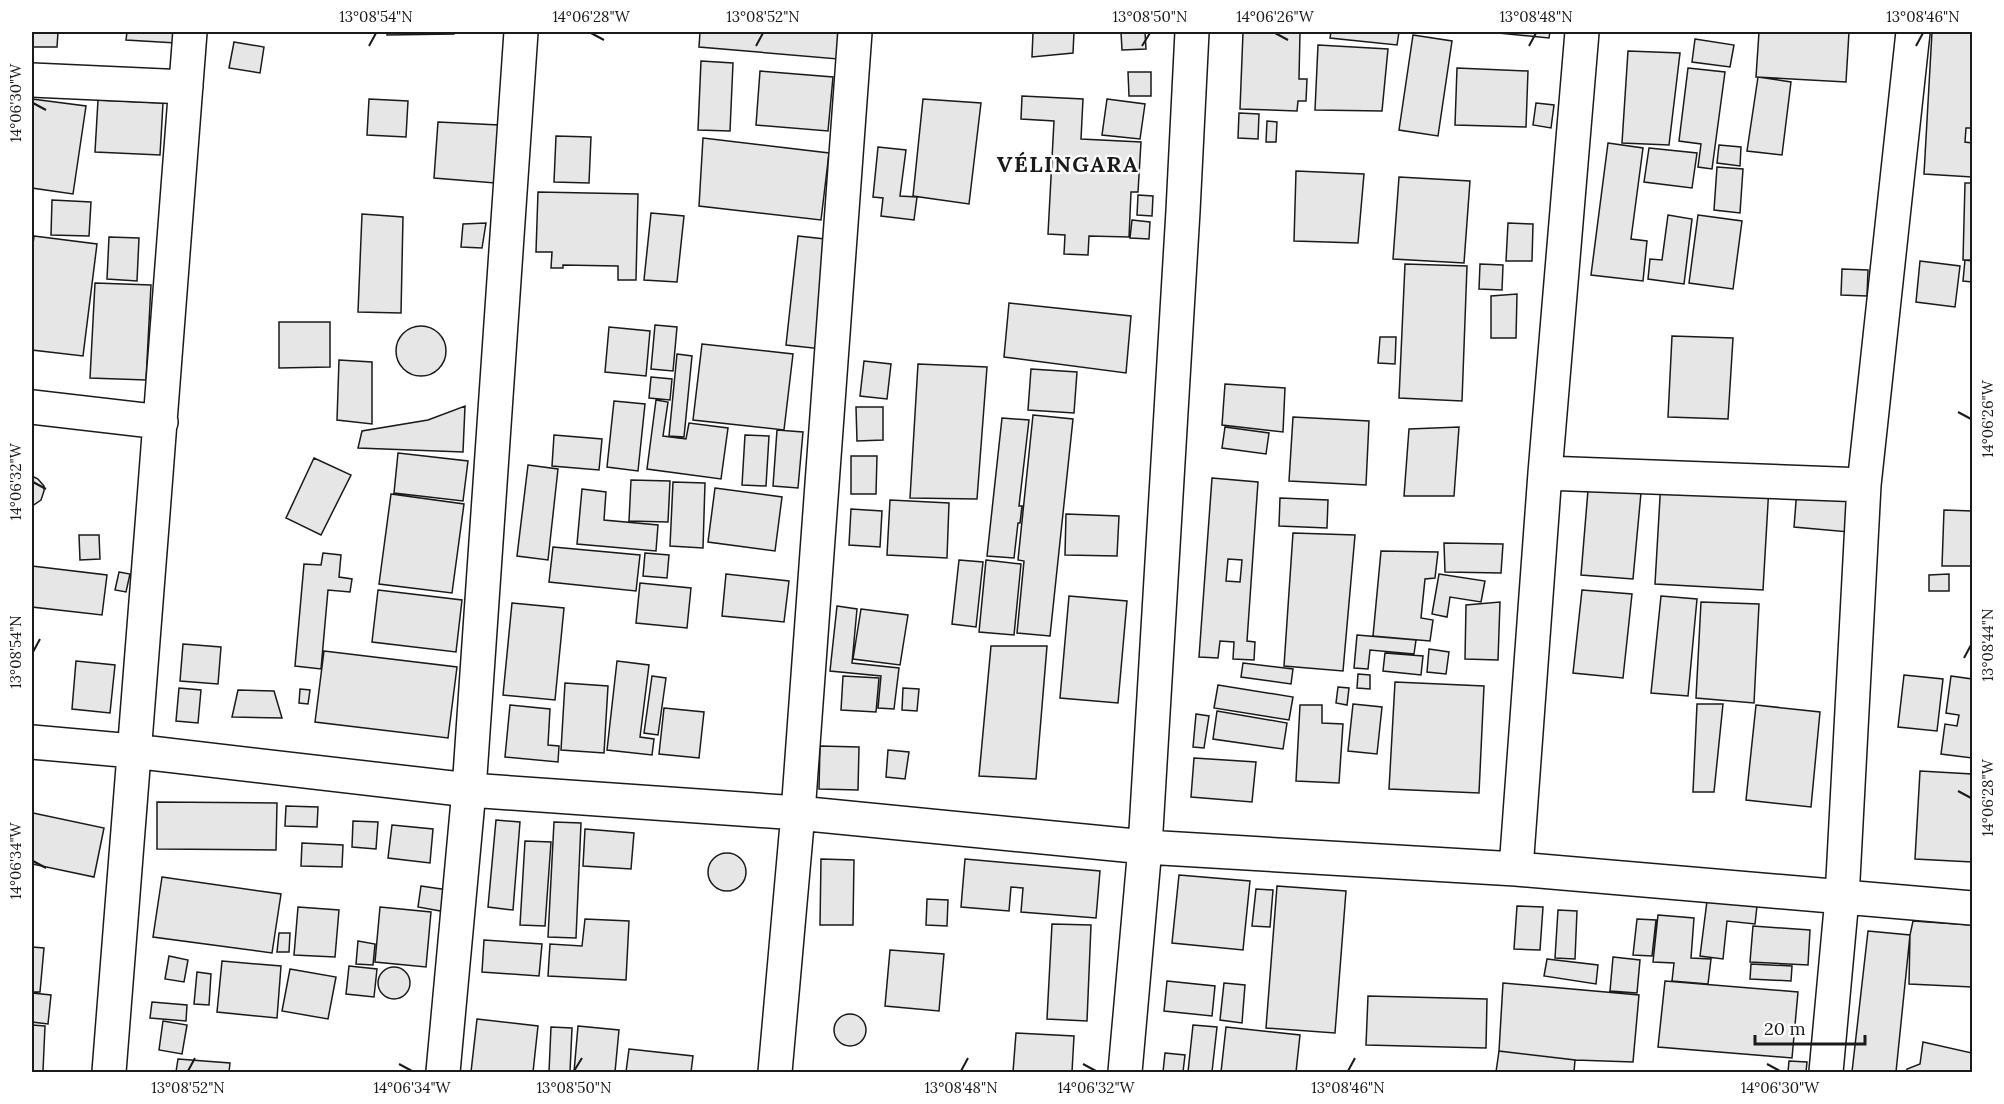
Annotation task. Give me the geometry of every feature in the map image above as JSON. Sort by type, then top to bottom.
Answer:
[{"type":"street","points":[[109,1072],[190,32]]},
{"type":"street","points":[[443,1072],[469,790],[521,32]]},
{"type":"street","points":[[775,1072],[798,813],[855,32]]},
{"type":"street","points":[[1125,1072],[1145,847],[1192,32]]},
{"type":"street","points":[[1516,869],[1545,473],[1582,32]]},
{"type":"street","points":[[1826,1072],[1842,898],[1864,485],[1913,32]]},
{"type":"street","points":[[32,80],[186,87]]},
{"type":"street","points":[[32,407],[161,422]]},
{"type":"street","points":[[1545,473],[1864,485]]},
{"type":"street","points":[[32,742],[133,751],[469,790],[798,813],[1145,847],[1516,869],[1972,908]]},
{"type":"building","points":[[32,32],[58,32],[57,47],[32,47]]},
{"type":"building","points":[[127,32],[177,32],[176,43],[126,40]]},
{"type":"building","points":[[387,32],[454,32],[454,34],[387,35]]},
{"type":"building","points":[[700,32],[839,32],[838,59],[699,47]]},
{"type":"building","points":[[1033,32],[1074,32],[1073,53],[1032,57]]},
{"type":"building","points":[[1121,32],[1145,32],[1146,49],[1122,50]]},
{"type":"building","points":[[1243,32],[1300,32],[1299,79],[1307,79],[1306,101],[1298,101],[1297,111],[1240,109]]},
{"type":"building","points":[[1331,32],[1399,32],[1397,45],[1330,38]]},
{"type":"building","points":[[1488,32],[1550,32],[1549,38]]},
{"type":"building","points":[[1759,32],[1849,32],[1846,82],[1756,77]]},
{"type":"building","points":[[1932,32],[1972,32],[1972,128],[1966,128],[1965,142],[1972,143],[1972,177],[1924,174]]},
{"type":"building","points":[[1413,35],[1452,41],[1438,136],[1399,130]]},
{"type":"building","points":[[1695,39],[1734,45],[1730,67],[1692,62]]},
{"type":"building","points":[[234,42],[264,47],[260,73],[229,68]]},
{"type":"building","points":[[1318,45],[1388,49],[1382,111],[1315,110]]},
{"type":"building","points":[[1628,51],[1680,53],[1669,145],[1622,143]]},
{"type":"building","points":[[701,61],[733,63],[730,131],[698,130]]},
{"type":"building","points":[[1457,68],[1528,71],[1526,127],[1455,125]]},
{"type":"building","points":[[1688,68],[1725,72],[1712,169],[1698,167],[1701,144],[1679,141]]},
{"type":"building","points":[[760,71],[833,77],[828,131],[756,125]]},
{"type":"building","points":[[1128,72],[1151,72],[1151,96],[1129,96]]},
{"type":"building","points":[[1758,77],[1791,82],[1782,155],[1747,151]]},
{"type":"building","points":[[1022,96],[1083,99],[1081,139],[1141,142],[1138,192],[1131,192],[1129,237],[1089,236],[1088,255],[1064,254],[1065,235],[1048,234],[1054,121],[1021,119]]},
{"type":"building","points":[[32,99],[86,106],[73,194],[32,188]]},
{"type":"building","points":[[369,99],[408,101],[406,137],[367,135]]},
{"type":"building","points":[[923,99],[981,103],[969,204],[913,196]]},
{"type":"building","points":[[1107,99],[1145,104],[1140,139],[1102,135]]},
{"type":"building","points":[[98,100],[163,103],[160,155],[95,152]]},
{"type":"building","points":[[1536,103],[1554,105],[1551,128],[1533,125]]},
{"type":"building","points":[[1239,113],[1259,114],[1258,139],[1238,138]]},
{"type":"building","points":[[1267,121],[1277,122],[1276,142],[1266,142]]},
{"type":"building","points":[[438,122],[499,125],[495,183],[434,178]]},
{"type":"building","points":[[556,136],[591,137],[589,183],[554,182]]},
{"type":"building","points":[[703,138],[829,153],[821,220],[699,206]]},
{"type":"building","points":[[1608,143],[1643,148],[1631,239],[1647,241],[1643,281],[1591,275]]},
{"type":"building","points":[[1719,145],[1741,147],[1740,166],[1717,163]]},
{"type":"building","points":[[878,147],[906,150],[900,196],[917,197],[914,220],[881,216],[883,198],[873,197]]},
{"type":"building","points":[[1649,148],[1697,153],[1692,188],[1644,182]]},
{"type":"building","points":[[1717,167],[1743,169],[1740,213],[1714,210]]},
{"type":"building","points":[[1296,171],[1364,174],[1358,243],[1294,241]]},
{"type":"building","points":[[1399,177],[1470,181],[1464,263],[1393,259]]},
{"type":"building","points":[[1965,183],[1972,183],[1972,260],[1963,260]]},
{"type":"building","points":[[538,192],[638,194],[636,280],[618,280],[618,266],[563,265],[563,268],[551,268],[552,252],[536,252]]},
{"type":"building","points":[[1138,195],[1153,196],[1152,216],[1137,215]]},
{"type":"building","points":[[52,200],[91,202],[89,236],[51,235]]},
{"type":"building","points":[[651,213],[684,216],[677,282],[644,280]]},
{"type":"building","points":[[362,214],[403,217],[401,313],[358,312]]},
{"type":"building","points":[[1668,215],[1692,219],[1684,284],[1648,279],[1650,259],[1662,260]]},
{"type":"building","points":[[1698,215],[1742,221],[1733,289],[1689,283]]},
{"type":"building","points":[[1132,220],[1150,222],[1149,239],[1130,238]]},
{"type":"building","points":[[486,223],[482,248],[461,247],[463,224]]},
{"type":"building","points":[[1508,223],[1533,224],[1532,261],[1506,261]]},
{"type":"building","points":[[34,236],[97,244],[83,356],[32,350]]},
{"type":"building","points":[[798,236],[834,240],[822,349],[786,345]]},
{"type":"building","points":[[109,237],[139,238],[137,281],[107,279]]},
{"type":"building","points":[[1965,260],[1972,261],[1972,282],[1963,281]]},
{"type":"building","points":[[1920,261],[1960,266],[1955,307],[1916,302]]},
{"type":"building","points":[[1405,264],[1467,266],[1462,401],[1399,398]]},
{"type":"building","points":[[1480,264],[1503,265],[1502,290],[1479,289]]},
{"type":"building","points":[[1842,269],[1868,270],[1867,296],[1841,295]]},
{"type":"building","points":[[95,283],[151,285],[146,380],[90,378]]},
{"type":"building","points":[[1517,294],[1516,338],[1491,338],[1491,296]]},
{"type":"building","points":[[1009,303],[1131,316],[1126,373],[1004,357]]},
{"type":"building","points":[[279,322],[330,322],[330,367],[279,368]]},
{"type":"building","points":[[655,325],[677,327],[673,371],[651,369]]},
{"type":"building","points":[[421,326],[435,330],[442,337],[446,351],[442,365],[435,372],[421,376],[407,372],[400,365],[396,351],[400,337],[407,330]]},
{"type":"building","points":[[609,327],[650,331],[646,376],[605,372]]},
{"type":"building","points":[[1672,336],[1733,338],[1728,419],[1668,417]]},
{"type":"building","points":[[1380,337],[1396,337],[1395,364],[1378,363]]},
{"type":"building","points":[[702,344],[793,354],[784,430],[693,420]]},
{"type":"building","points":[[677,354],[692,356],[684,437],[669,436]]},
{"type":"building","points":[[339,360],[372,362],[372,424],[337,420]]},
{"type":"building","points":[[864,361],[891,364],[887,399],[860,396]]},
{"type":"building","points":[[918,364],[987,367],[977,499],[910,498]]},
{"type":"building","points":[[1031,369],[1077,372],[1074,413],[1028,410]]},
{"type":"building","points":[[651,377],[672,379],[670,400],[649,398]]},
{"type":"building","points":[[1225,384],[1285,388],[1283,432],[1222,425]]},
{"type":"building","points":[[656,400],[668,402],[663,436],[686,439],[689,423],[728,428],[721,479],[647,469]]},
{"type":"building","points":[[614,401],[645,404],[638,471],[607,467]]},
{"type":"building","points":[[465,406],[463,452],[358,448],[362,431],[428,420]]},
{"type":"building","points":[[856,407],[883,407],[883,440],[857,441]]},
{"type":"building","points":[[1033,415],[1073,419],[1050,636],[1017,633],[1024,561],[1018,560]]},
{"type":"building","points":[[1293,417],[1369,421],[1366,485],[1289,481]]},
{"type":"building","points":[[1002,418],[1029,420],[1019,506],[1022,506],[1014,558],[987,556]]},
{"type":"building","points":[[1225,427],[1269,433],[1266,454],[1222,448]]},
{"type":"building","points":[[1459,427],[1454,496],[1404,496],[1409,429]]},
{"type":"building","points":[[777,430],[803,432],[798,488],[773,486]]},
{"type":"building","points":[[554,435],[602,439],[599,470],[552,466]]},
{"type":"building","points":[[745,435],[769,436],[766,486],[742,485]]},
{"type":"building","points":[[398,453],[468,461],[463,501],[394,493]]},
{"type":"building","points":[[851,456],[877,456],[876,494],[851,494]]},
{"type":"building","points":[[314,458],[351,475],[321,535],[286,518]]},
{"type":"building","points":[[528,465],[558,469],[548,560],[517,556]]},
{"type":"building","points":[[32,476],[44,486],[44,491],[41,500],[32,506]]},
{"type":"building","points":[[1212,478],[1258,482],[1247,641],[1255,642],[1254,660],[1233,659],[1234,642],[1220,641],[1218,658],[1199,657]],"holes":[[[1228,559],[1242,560],[1240,582],[1226,581]]]},
{"type":"building","points":[[1589,478],[1642,482],[1633,579],[1581,575]]},
{"type":"building","points":[[631,480],[670,481],[668,522],[629,521]]},
{"type":"building","points":[[1661,480],[1769,486],[1763,590],[1655,584]]},
{"type":"building","points":[[673,482],[705,483],[703,548],[670,546]]},
{"type":"building","points":[[715,488],[782,497],[775,551],[708,542]]},
{"type":"building","points":[[582,489],[606,492],[604,520],[658,525],[656,551],[577,544]]},
{"type":"building","points":[[1797,489],[1853,494],[1849,532],[1794,527]]},
{"type":"building","points":[[391,494],[464,504],[452,593],[379,584]]},
{"type":"building","points":[[1280,498],[1328,500],[1327,528],[1279,526]]},
{"type":"building","points":[[890,500],[949,503],[947,558],[887,555]]},
{"type":"building","points":[[851,509],[882,511],[880,547],[849,545]]},
{"type":"building","points":[[1944,510],[1972,511],[1972,566],[1942,566]]},
{"type":"building","points":[[1066,514],[1119,516],[1117,556],[1065,555]]},
{"type":"building","points":[[1293,533],[1355,535],[1343,671],[1284,666]]},
{"type":"building","points":[[79,535],[99,535],[100,559],[80,560]]},
{"type":"building","points":[[1444,543],[1503,544],[1501,573],[1445,572]]},
{"type":"building","points":[[553,547],[640,555],[636,591],[549,582]]},
{"type":"building","points":[[1381,551],[1438,552],[1435,578],[1425,579],[1421,618],[1433,620],[1430,641],[1373,636]]},
{"type":"building","points":[[323,553],[341,555],[339,577],[352,579],[350,592],[328,590],[321,669],[295,666],[304,564],[321,565]]},
{"type":"building","points":[[645,553],[669,555],[667,578],[643,576]]},
{"type":"building","points":[[959,560],[983,562],[976,627],[952,624]]},
{"type":"building","points":[[986,560],[1021,564],[1014,635],[979,632]]},
{"type":"building","points":[[32,566],[107,575],[102,615],[32,607]]},
{"type":"building","points":[[119,572],[130,574],[126,592],[115,590]]},
{"type":"building","points":[[726,574],[789,581],[784,622],[722,616]]},
{"type":"building","points":[[1439,574],[1485,581],[1481,602],[1450,597],[1447,617],[1432,614]]},
{"type":"building","points":[[1949,574],[1949,591],[1929,591],[1929,575]]},
{"type":"building","points":[[640,583],[691,588],[687,628],[636,623]]},
{"type":"building","points":[[378,590],[462,600],[456,652],[372,642]]},
{"type":"building","points":[[1582,590],[1632,594],[1623,678],[1573,673]]},
{"type":"building","points":[[1069,596],[1127,601],[1118,703],[1060,698]]},
{"type":"building","points":[[1661,596],[1697,599],[1688,696],[1651,693]]},
{"type":"building","points":[[1500,602],[1498,660],[1465,659],[1466,605]]},
{"type":"building","points":[[1701,602],[1759,604],[1754,703],[1696,698]]},
{"type":"building","points":[[512,603],[564,608],[555,700],[503,695]]},
{"type":"building","points":[[837,606],[857,609],[852,663],[899,668],[894,709],[878,708],[881,676],[830,671]]},
{"type":"building","points":[[861,609],[908,615],[900,665],[853,659]]},
{"type":"building","points":[[1357,635],[1416,640],[1414,654],[1370,650],[1368,669],[1354,668]]},
{"type":"building","points":[[183,644],[221,647],[218,684],[180,681]]},
{"type":"building","points":[[991,646],[1047,646],[1036,779],[979,776]]},
{"type":"building","points":[[1429,649],[1449,652],[1446,674],[1427,672]]},
{"type":"building","points":[[324,651],[457,667],[448,738],[315,722]]},
{"type":"building","points":[[1385,653],[1423,656],[1421,675],[1383,671]]},
{"type":"building","points":[[76,661],[115,665],[110,713],[72,709]]},
{"type":"building","points":[[617,661],[649,665],[640,737],[654,739],[652,755],[607,750]]},
{"type":"building","points":[[1243,663],[1293,669],[1291,684],[1241,677]]},
{"type":"building","points":[[1358,674],[1370,675],[1370,689],[1357,688]]},
{"type":"building","points":[[1904,675],[1943,679],[1937,731],[1898,727]]},
{"type":"building","points":[[652,676],[666,678],[658,735],[644,733]]},
{"type":"building","points":[[843,676],[879,678],[876,712],[841,710]]},
{"type":"building","points":[[1951,676],[1972,679],[1972,758],[1941,754],[1945,724],[1957,726],[1959,715],[1946,713]]},
{"type":"building","points":[[1395,682],[1484,686],[1479,793],[1389,789]]},
{"type":"building","points":[[565,683],[608,686],[604,753],[561,750]]},
{"type":"building","points":[[1218,685],[1293,697],[1289,720],[1214,708]]},
{"type":"building","points":[[1338,687],[1349,688],[1347,705],[1336,703]]},
{"type":"building","points":[[179,688],[201,690],[198,723],[176,721]]},
{"type":"building","points":[[903,688],[919,689],[917,711],[902,710]]},
{"type":"building","points":[[300,689],[310,690],[308,704],[299,703]]},
{"type":"building","points":[[238,690],[274,691],[282,718],[232,717]]},
{"type":"building","points":[[1353,704],[1382,707],[1377,754],[1348,751]]},
{"type":"building","points":[[1697,704],[1723,704],[1714,792],[1693,792]]},
{"type":"building","points":[[510,705],[550,709],[548,745],[559,746],[558,762],[505,757]]},
{"type":"building","points":[[1300,705],[1322,705],[1322,723],[1343,724],[1339,783],[1296,781]]},
{"type":"building","points":[[1756,705],[1820,712],[1811,807],[1746,800]]},
{"type":"building","points":[[664,708],[704,712],[699,758],[659,754]]},
{"type":"building","points":[[1217,711],[1287,723],[1283,749],[1213,739]]},
{"type":"building","points":[[1196,714],[1209,716],[1204,748],[1193,747]]},
{"type":"building","points":[[820,746],[859,747],[858,790],[819,789]]},
{"type":"building","points":[[888,750],[909,752],[905,779],[886,777]]},
{"type":"building","points":[[1194,758],[1256,762],[1252,802],[1191,797]]},
{"type":"building","points":[[1920,771],[1972,774],[1972,862],[1915,859]]},
{"type":"building","points":[[157,802],[277,803],[276,850],[157,849]]},
{"type":"building","points":[[286,806],[318,807],[317,827],[285,826]]},
{"type":"building","points":[[33,813],[104,828],[94,877],[32,864]]},
{"type":"building","points":[[496,820],[520,822],[513,910],[488,907]]},
{"type":"building","points":[[353,821],[378,822],[376,849],[352,847]]},
{"type":"building","points":[[554,822],[581,823],[576,938],[548,937]]},
{"type":"building","points":[[392,825],[433,829],[430,863],[388,858]]},
{"type":"building","points":[[585,829],[634,833],[631,869],[583,866]]},
{"type":"building","points":[[525,841],[551,842],[545,926],[520,925]]},
{"type":"building","points":[[302,843],[343,845],[342,867],[301,866]]},
{"type":"building","points":[[727,853],[734,854],[740,859],[745,865],[745,879],[740,885],[734,890],[727,891],[720,890],[714,885],[709,879],[708,872],[709,865],[714,859],[720,854]]},
{"type":"building","points":[[821,859],[854,860],[853,925],[820,925]]},
{"type":"building","points":[[965,859],[1100,871],[1096,918],[1021,912],[1023,888],[1011,887],[1009,911],[961,907]]},
{"type":"building","points":[[1179,875],[1250,881],[1243,950],[1172,943]]},
{"type":"building","points":[[162,877],[281,894],[272,953],[153,937]]},
{"type":"building","points":[[421,886],[448,890],[446,912],[418,907]]},
{"type":"building","points":[[1277,886],[1346,891],[1335,1033],[1266,1028]]},
{"type":"building","points":[[1256,889],[1273,890],[1270,927],[1252,926]]},
{"type":"building","points":[[927,899],[948,900],[947,926],[926,925]]},
{"type":"building","points":[[1707,901],[1757,906],[1755,924],[1727,921],[1723,959],[1700,956]]},
{"type":"building","points":[[1517,906],[1543,907],[1540,950],[1514,949]]},
{"type":"building","points":[[298,907],[339,910],[335,957],[294,955]]},
{"type":"building","points":[[380,907],[431,912],[426,967],[375,962]]},
{"type":"building","points":[[1558,910],[1577,911],[1575,959],[1555,958]]},
{"type":"building","points":[[1658,915],[1694,918],[1691,958],[1711,959],[1708,984],[1672,981],[1674,963],[1653,962]]},
{"type":"building","points":[[585,919],[629,921],[626,980],[548,976],[550,944],[582,946]]},
{"type":"building","points":[[1637,919],[1656,920],[1652,956],[1633,955]]},
{"type":"building","points":[[1913,921],[1972,925],[1972,987],[1909,984],[1910,935]]},
{"type":"building","points":[[1052,924],[1091,925],[1087,1021],[1047,1019]]},
{"type":"building","points":[[1753,926],[1810,930],[1808,965],[1750,962]]},
{"type":"building","points":[[1868,931],[1910,935],[1896,1072],[1852,1072]]},
{"type":"building","points":[[279,933],[290,933],[289,952],[277,952]]},
{"type":"building","points":[[484,940],[542,944],[539,976],[482,972]]},
{"type":"building","points":[[358,941],[375,944],[373,965],[356,964]]},
{"type":"building","points":[[32,947],[44,948],[40,992],[32,992]]},
{"type":"building","points":[[890,950],[944,954],[939,1011],[885,1006]]},
{"type":"building","points":[[169,956],[188,960],[184,982],[165,979]]},
{"type":"building","points":[[1613,957],[1640,960],[1637,993],[1610,991]]},
{"type":"building","points":[[1547,959],[1598,965],[1596,984],[1544,976]]},
{"type":"building","points":[[222,961],[281,966],[277,1018],[217,1012]]},
{"type":"building","points":[[1751,964],[1792,966],[1791,981],[1750,979]]},
{"type":"building","points":[[349,966],[377,969],[374,997],[346,994]]},
{"type":"building","points":[[394,967],[405,972],[410,983],[405,994],[394,999],[383,994],[378,983],[383,972]]},
{"type":"building","points":[[290,969],[336,977],[328,1019],[282,1011]]},
{"type":"building","points":[[197,972],[211,974],[209,1005],[194,1004]]},
{"type":"building","points":[[1167,981],[1215,986],[1212,1016],[1164,1011]]},
{"type":"building","points":[[1665,981],[1798,992],[1792,1058],[1658,1047]]},
{"type":"building","points":[[1224,983],[1245,985],[1242,1023],[1220,1020]]},
{"type":"building","points":[[1503,983],[1639,995],[1633,1062],[1575,1060],[1499,1051]]},
{"type":"building","points":[[32,993],[51,995],[48,1024],[32,1022]]},
{"type":"building","points":[[1368,996],[1487,999],[1486,1048],[1366,1045]]},
{"type":"building","points":[[152,1002],[187,1005],[186,1021],[150,1018]]},
{"type":"building","points":[[850,1014],[861,1019],[866,1030],[861,1041],[850,1046],[839,1041],[834,1030],[839,1019]]},
{"type":"building","points":[[477,1019],[538,1026],[533,1072],[471,1072]]},
{"type":"building","points":[[163,1021],[187,1025],[182,1054],[159,1050]]},
{"type":"building","points":[[32,1025],[45,1026],[43,1071],[62,1072],[32,1072]]},
{"type":"building","points":[[1193,1025],[1217,1027],[1212,1072],[1188,1072]]},
{"type":"building","points":[[578,1026],[619,1030],[615,1072],[574,1072]]},
{"type":"building","points":[[551,1027],[572,1028],[570,1072],[549,1072]]},
{"type":"building","points":[[1226,1027],[1300,1035],[1296,1072],[1221,1072]]},
{"type":"building","points":[[1016,1033],[1074,1036],[1072,1072],[1013,1072]]},
{"type":"building","points":[[1923,1042],[1972,1053],[1972,1072],[1906,1072],[1907,1069],[1920,1064]]},
{"type":"building","points":[[629,1049],[693,1056],[691,1072],[626,1072]]},
{"type":"building","points":[[1499,1051],[1575,1060],[1574,1072],[1496,1072]]},
{"type":"building","points":[[1165,1053],[1185,1055],[1183,1072],[1163,1072]]},
{"type":"building","points":[[178,1059],[230,1063],[229,1072],[176,1072]]},
{"type":"building","points":[[1789,1061],[1807,1062],[1806,1072],[1788,1072]]},
{"type":"district","name":"VÉLINGARA","points":[[1068,164]]}]
